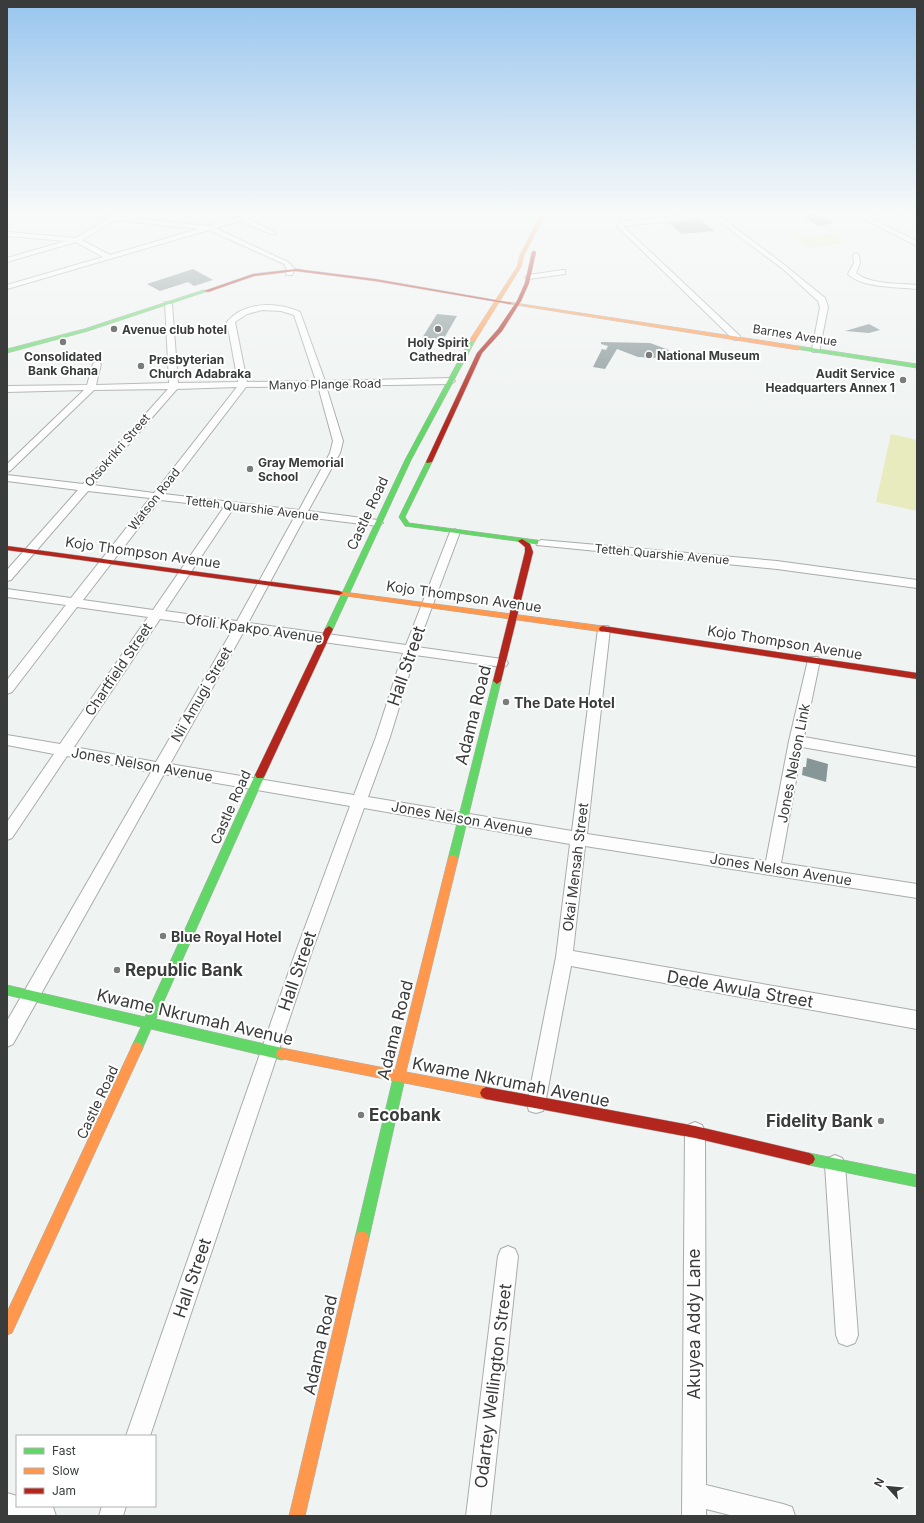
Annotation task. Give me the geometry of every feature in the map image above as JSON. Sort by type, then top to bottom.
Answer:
[{"type":"main road","points":[[7,351],[86,330],[228,284]]},
{"type":"main road","name":"Barnes Avenue","points":[[382,284],[474,299]]},
{"type":"main road","name":"Barnes Avenue","points":[[389,284],[474,299],[497,305],[737,338],[917,366]]},
{"type":"main road","points":[[519,284],[512,307],[537,310]]},
{"type":"main road","name":"Castle Road","points":[[7,1328],[150,1022],[255,784],[326,638],[378,523],[419,461],[450,421],[480,353],[488,345],[522,293],[525,284]]},
{"type":"main road","points":[[474,299],[492,295],[506,286]]},
{"type":"main road","name":"Castle Road","points":[[407,525],[402,517],[419,461],[451,381],[465,352],[497,305],[506,286]]},
{"type":"main road","points":[[522,293],[525,302],[537,310]]},
{"type":"main road","points":[[480,353],[497,305]]},
{"type":"main road","name":"Barnes Avenue","points":[[537,310],[608,325],[917,372]]},
{"type":"main road","name":"Tetteh Quarshie Avenue","points":[[407,525],[541,543]]},
{"type":"main road","points":[[522,541],[525,542],[529,552],[541,543]]},
{"type":"main road","name":"Kojo Thompson Avenue","points":[[7,548],[106,560],[264,584],[512,616],[917,676]]},
{"type":"main road","name":"Adama Road","points":[[296,1516],[400,1078],[502,663],[512,616],[529,552]]},
{"type":"main road","name":"Kwame Nkrumah Avenue","points":[[7,990],[32,994],[269,1052],[536,1104],[695,1132],[835,1165],[917,1181]]},
{"type":"street","points":[[7,287],[17,284]]},
{"type":"street","points":[[681,284],[737,338]]},
{"type":"street","points":[[804,284],[822,300],[824,307],[816,350]]},
{"type":"street","points":[[893,284],[917,287]]},
{"type":"street","points":[[168,304],[174,387]]},
{"type":"street","name":"Nii Amugi Street","points":[[7,1038],[240,627],[335,453],[338,441],[321,383],[297,314],[289,310],[266,308],[248,311],[235,316],[231,322],[243,386]]},
{"type":"street","points":[[7,468],[90,389],[97,364]]},
{"type":"street","name":"Manyo Plange Road","points":[[7,389],[90,389],[451,381]]},
{"type":"street","name":"Watson Road","points":[[7,689],[243,386]]},
{"type":"street","name":"Otsokrikri Street","points":[[7,577],[174,387]]},
{"type":"street","points":[[7,488],[11,479]]},
{"type":"street","name":"Tetteh Quarshie Avenue","points":[[11,479],[378,523]]},
{"type":"street","name":"Chartfield Street","points":[[7,834],[62,750],[230,506]]},
{"type":"street","name":"Hall Street","points":[[138,1435],[308,939],[383,737],[410,650],[455,532]]},
{"type":"street","name":"Tetteh Quarshie Avenue","points":[[541,543],[770,564],[917,584]]},
{"type":"street","name":"Ofoli Kpakpo Avenue","points":[[7,593],[502,663]]},
{"type":"street","name":"Okai Mensah Street","points":[[536,1104],[564,957],[604,629]]},
{"type":"street","name":"Jones Nelson Link","points":[[773,868],[796,741],[814,660]]},
{"type":"street","name":"Jones Nelson Avenue","points":[[7,740],[255,784],[464,818],[578,839],[917,891]]},
{"type":"street","points":[[796,741],[917,762]]},
{"type":"street","name":"Dede Awula Street","points":[[564,957],[917,1020]]},
{"type":"street","name":"Akuyea Addy Lane","points":[[694,1505],[695,1132]]},
{"type":"street","points":[[835,1165],[847,1335]]},
{"type":"street","name":"Odartey Wellington Street","points":[[478,1516],[508,1256]]},
{"type":"street","points":[[7,1505],[44,1516]]},
{"type":"street","points":[[694,1505],[783,1516]]},
{"type":"green space","points":[[891,434],[917,440],[917,511],[876,502]]},
{"type":"building","points":[[147,284],[182,284],[160,291]]},
{"type":"building","name":"Holy Spirit Cathedral","points":[[437,314],[457,316],[443,340],[438,339],[434,345],[419,343]]},
{"type":"building","points":[[869,324],[880,330],[869,333],[845,331]]},
{"type":"building","name":"National Museum","points":[[601,342],[650,343],[669,350],[663,358],[638,357],[617,349],[605,369],[593,367],[602,349],[606,350],[608,346],[601,344]]},
{"type":"building","points":[[807,758],[828,764],[826,782],[802,775],[803,767],[806,767]]},
{"type":"traffic: fast","points":[[7,351],[86,330],[206,291]]},
{"type":"traffic: fast","points":[[329,629],[408,460],[472,341]]},
{"type":"traffic: fast","points":[[798,348],[917,366]]},
{"type":"traffic: fast","points":[[429,462],[402,517],[407,525],[536,542]]},
{"type":"traffic: fast","points":[[453,859],[497,681]]},
{"type":"traffic: fast","points":[[137,1048],[260,775]]},
{"type":"traffic: fast","points":[[7,990],[282,1054]]},
{"type":"traffic: fast","points":[[362,1238],[400,1074]]},
{"type":"traffic: fast","points":[[809,1159],[917,1181]]},
{"type":"traffic: slow","points":[[472,341],[508,284]]},
{"type":"traffic: slow","points":[[510,303],[798,348]]},
{"type":"traffic: slow","points":[[339,593],[603,629]]},
{"type":"traffic: slow","points":[[400,1074],[453,859]]},
{"type":"traffic: slow","points":[[7,1328],[137,1048]]},
{"type":"traffic: slow","points":[[282,1054],[486,1093]]},
{"type":"traffic: slow","points":[[297,1516],[362,1238]]},
{"type":"traffic: jam","points":[[206,291],[226,284]]},
{"type":"traffic: jam","points":[[399,284],[510,303]]},
{"type":"traffic: jam","points":[[429,462],[480,353],[500,330],[519,301],[527,284]]},
{"type":"traffic: jam","points":[[497,681],[529,552],[528,546],[522,541]]},
{"type":"traffic: jam","points":[[7,548],[339,593]]},
{"type":"traffic: jam","points":[[260,775],[329,629]]},
{"type":"traffic: jam","points":[[603,629],[917,676]]},
{"type":"traffic: jam","points":[[486,1093],[695,1132],[809,1159]]},
{"type":"place","name":"Avenue club hotel","points":[[114,329]]},
{"type":"place","name":"Holy Spirit Cathedral","points":[[438,329]]},
{"type":"place","name":"Consolidated Bank Ghana","points":[[63,342]]},
{"type":"place","name":"National Museum","points":[[649,355]]},
{"type":"place","name":"Presbyterian Church Adabraka","points":[[141,366]]},
{"type":"place","name":"Audit Service Headquarters Annex 1","points":[[903,380]]},
{"type":"place","name":"Gray Memorial School","points":[[250,469]]},
{"type":"place","name":"The Date Hotel","points":[[506,702]]},
{"type":"place","name":"Blue Royal Hotel","points":[[163,936]]},
{"type":"place","name":"Republic Bank","points":[[117,970]]},
{"type":"place","name":"Ecobank","points":[[361,1115]]},
{"type":"place","name":"Fidelity Bank","points":[[881,1121]]}]
